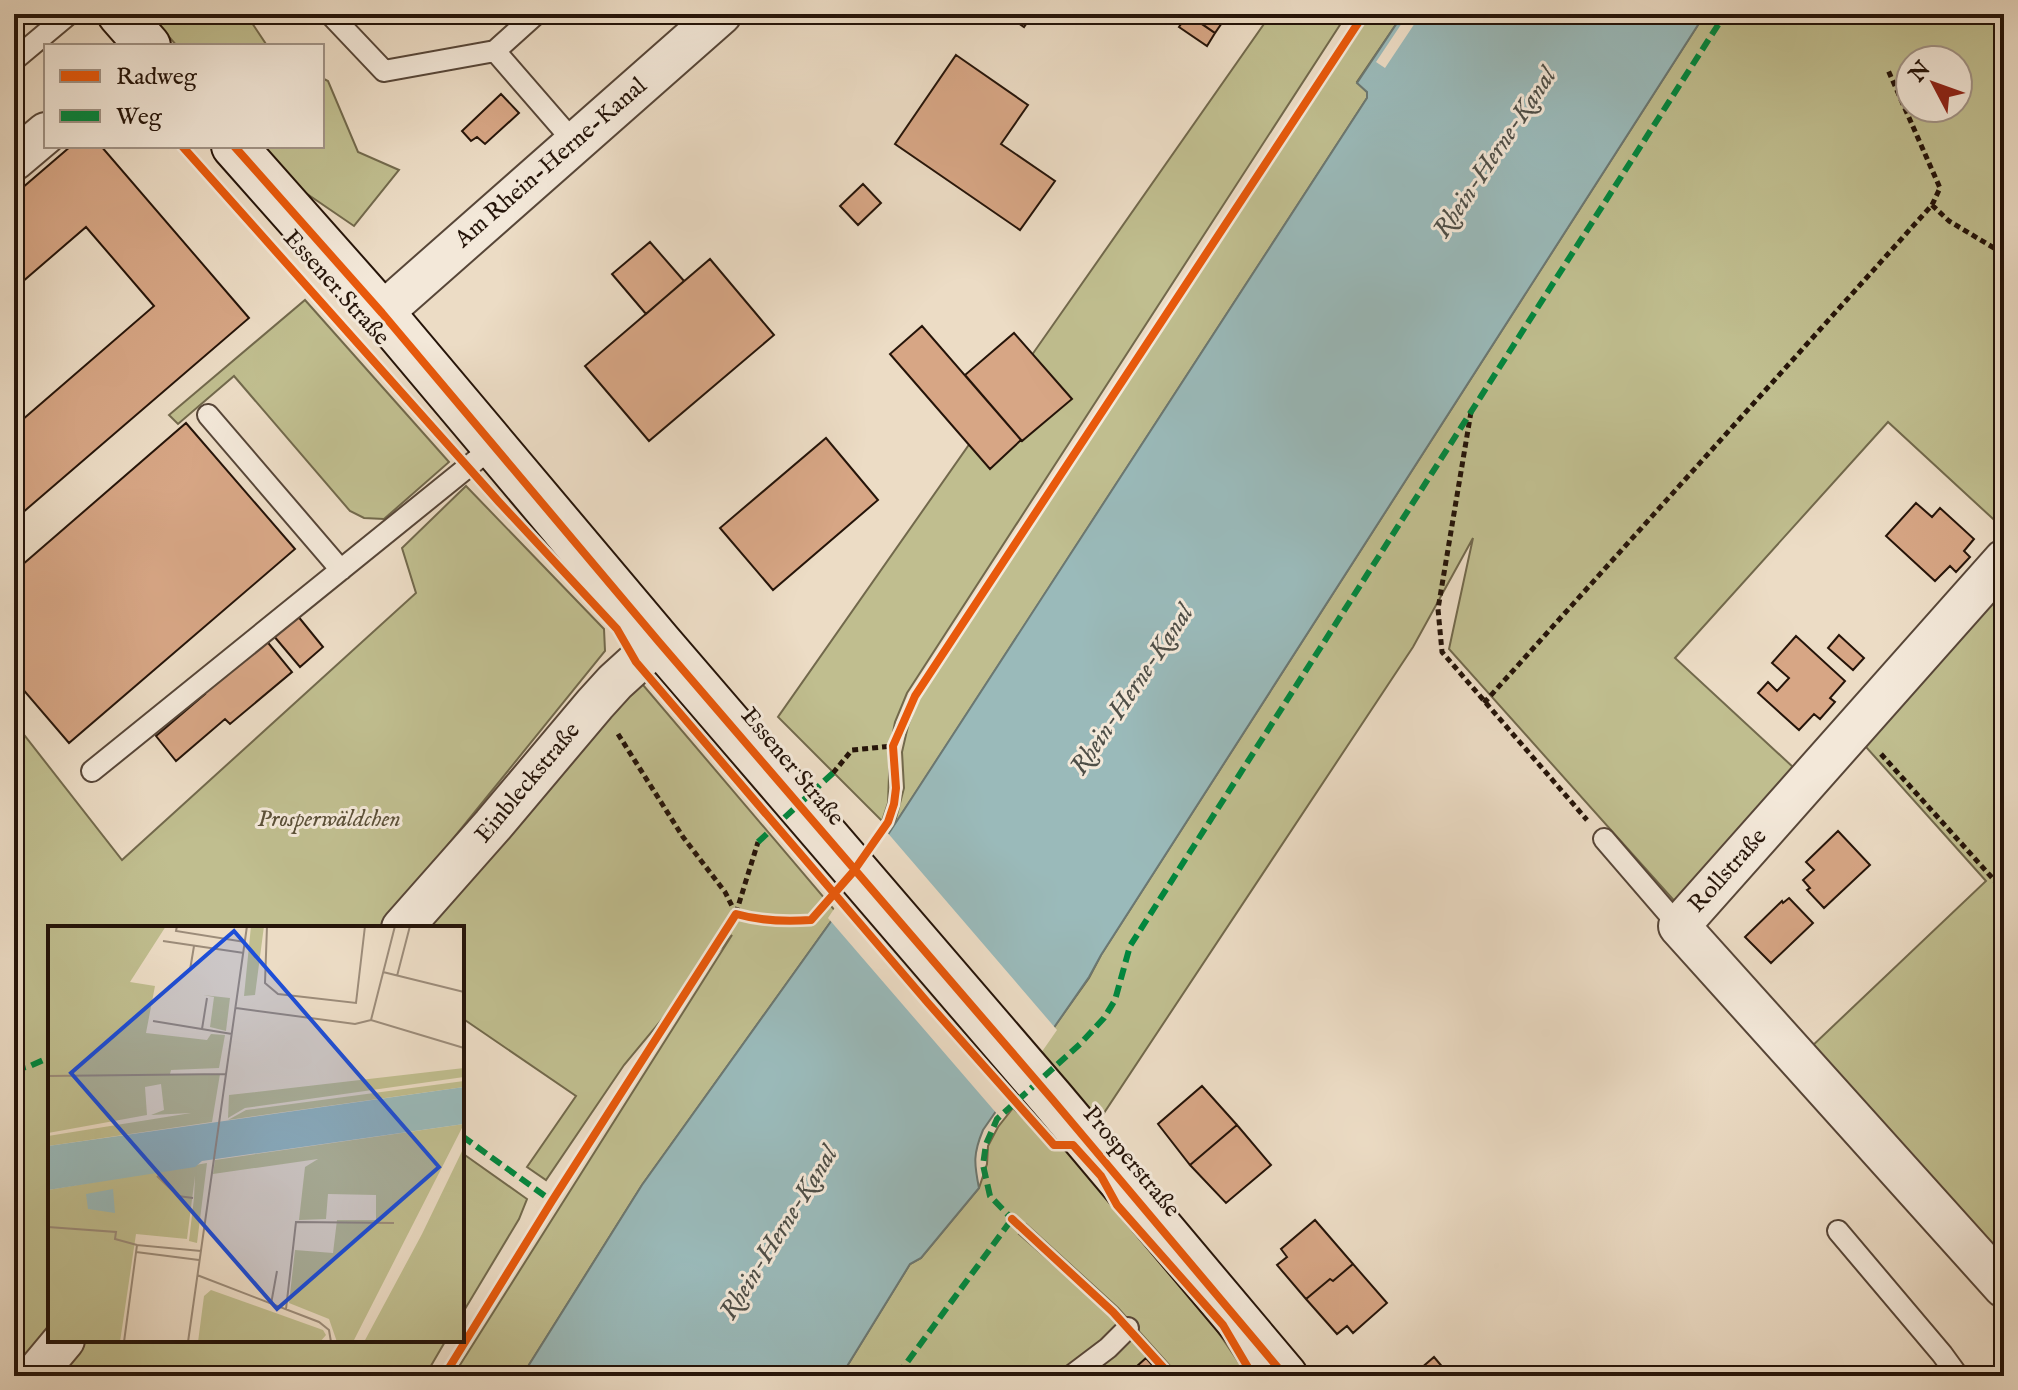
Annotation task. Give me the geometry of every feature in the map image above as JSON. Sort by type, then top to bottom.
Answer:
[{"type":"main road","points":[[120,14],[145,44]]},
{"type":"main road","name":"Essener Straße","points":[[236,148],[382,313],[945,975]]},
{"type":"main road","name":"Prosperstraße","points":[[945,975],[1285,1376]]},
{"type":"street","name":"Am Rhein-Herne-Kanal","points":[[382,313],[721,14]]},
{"type":"street","points":[[14,160],[44,135]]},
{"type":"street","name":"Rollstraße","points":[[2004,560],[1679,926],[2004,1287]]},
{"type":"street","name":"Einbleckstraße","points":[[404,926],[595,704],[659,642]]},
{"type":"street","points":[[34,1376],[62,1342]]},
{"type":"lane","points":[[330,14],[384,71],[495,51],[536,14]]},
{"type":"lane","points":[[14,60],[59,17]]},
{"type":"lane","points":[[495,51],[574,142]]},
{"type":"lane","points":[[208,415],[341,570]]},
{"type":"lane","points":[[92,771],[495,445]]},
{"type":"lane","points":[[1604,839],[1679,926]]},
{"type":"lane","points":[[1838,1231],[1958,1376]]},
{"type":"lane","points":[[1071,1376],[1108,1348],[1128,1328]]},
{"type":"path","points":[[1484,703],[1932,205],[1940,188],[1888,70]]},
{"type":"path","points":[[1932,205],[1949,221],[2004,254]]},
{"type":"path","points":[[1471,412],[1438,609],[1442,652],[1604,839]]},
{"type":"path","points":[[595,704],[617,732],[683,837],[725,892],[736,914],[758,842]]},
{"type":"path","points":[[1856,727],[2004,891]]},
{"type":"path","points":[[833,773],[852,750],[893,746]]},
{"type":"green space","points":[[149,14],[246,14],[266,44],[175,44]]},
{"type":"green space","points":[[1271,14],[1347,14],[907,693],[895,722],[890,748],[888,803],[882,821],[778,717]]},
{"type":"green space","points":[[1370,14],[1403,14],[1357,82],[1367,92],[1367,98],[894,826],[904,788],[902,752],[919,698]]},
{"type":"green space","points":[[1705,14],[2004,14],[2004,529],[1888,422],[1675,658],[1794,768],[1678,905],[1449,649],[1473,538],[1413,647],[1094,1128],[1032,1058],[1089,978]]},
{"type":"green space","points":[[324,79],[328,81],[358,152],[399,170],[354,226],[297,187],[264,148],[324,148]]},
{"type":"green space","points":[[305,300],[449,462],[384,519],[364,518],[350,511],[234,376],[178,424],[169,415]]},
{"type":"green space","name":"Prosperwäldchen","points":[[466,486],[604,629],[605,651],[409,893],[632,672],[837,913],[642,1185],[522,1376],[453,1376],[732,935],[624,1065],[546,1180],[527,1167],[576,1096],[464,1019],[464,926],[48,926],[48,1342],[445,1342],[425,1376],[14,1376],[14,722],[122,860],[416,593],[402,548]]},
{"type":"green space","points":[[2004,539],[2004,1260],[1810,1048],[1986,881],[1841,719]]},
{"type":"green space","points":[[1013,1108],[1053,1147],[1071,1149],[1113,1208],[1216,1329],[1248,1376],[1179,1376],[1118,1308],[1026,1224],[1019,1234],[1130,1333],[1168,1376],[841,1376],[910,1264],[921,1258],[979,1188],[987,1164],[988,1146]]},
{"type":"green space","points":[[464,1154],[527,1199],[519,1219],[464,1311]]},
{"type":"water","name":"Rhein-Herne-Kanal","points":[[1403,14],[1705,14],[1089,977],[983,1130],[975,1159],[979,1188],[921,1258],[910,1264],[841,1376],[522,1376],[642,1185],[837,913],[1367,98],[1367,92],[1357,83]]},
{"type":"pier","points":[[1408,14],[1421,14],[1385,68],[1376,62]]},
{"type":"pier","points":[[886,831],[1057,1030],[998,1115],[828,918]]},
{"type":"building","points":[[1005,14],[1033,14],[1024,27]]},
{"type":"building","points":[[1187,14],[1228,14],[1215,33]]},
{"type":"building","points":[[1188,14],[1215,33],[1207,46],[1179,27]]},
{"type":"building","points":[[956,55],[1028,105],[1001,144],[1055,181],[1020,230],[895,144]]},
{"type":"building","points":[[501,94],[519,113],[485,144],[477,137],[471,141],[462,131]]},
{"type":"building","points":[[69,148],[103,148],[249,318],[14,520],[14,427],[154,306],[86,227],[14,289],[14,195]]},
{"type":"building","points":[[863,184],[881,203],[858,225],[840,206]]},
{"type":"building","points":[[650,242],[684,281],[646,314],[612,274]]},
{"type":"building","points":[[710,259],[774,335],[649,441],[585,366]]},
{"type":"building","points":[[922,326],[1021,440],[990,469],[890,354]]},
{"type":"building","points":[[1014,333],[1072,399],[1022,441],[965,375]]},
{"type":"building","points":[[186,423],[295,549],[69,743],[14,679],[14,572]]},
{"type":"building","points":[[826,438],[878,500],[773,590],[720,528]]},
{"type":"building","points":[[1916,503],[1932,517],[1940,508],[1974,539],[1964,551],[1970,557],[1956,572],[1950,566],[1935,581],[1886,536]]},
{"type":"building","points":[[297,615],[323,647],[300,667],[273,635]]},
{"type":"building","points":[[1839,635],[1864,658],[1853,670],[1828,648]]},
{"type":"building","points":[[1796,636],[1845,681],[1830,698],[1835,702],[1820,719],[1814,714],[1799,730],[1758,693],[1768,682],[1777,691],[1789,678],[1772,663]]},
{"type":"building","points":[[265,639],[292,672],[230,724],[225,719],[176,761],[156,736]]},
{"type":"building","points":[[1838,831],[1870,865],[1824,908],[1807,890],[1810,888],[1803,880],[1814,870],[1806,862]]},
{"type":"building","points":[[1789,898],[1813,923],[1771,963],[1745,937]]},
{"type":"building","points":[[1202,1086],[1237,1125],[1190,1165],[1158,1124]]},
{"type":"building","points":[[1237,1125],[1271,1165],[1226,1203],[1190,1165]]},
{"type":"building","points":[[1315,1220],[1353,1264],[1306,1299],[1277,1265],[1287,1257],[1281,1249]]},
{"type":"building","points":[[1353,1264],[1387,1303],[1353,1333],[1347,1326],[1337,1334],[1306,1299]]},
{"type":"building","points":[[1434,1357],[1450,1376],[1412,1376]]},
{"type":"building","points":[[1146,1358],[1162,1376],[1126,1376]]},
{"type":"marked path","points":[[1015,1222],[990,1196],[983,1165],[986,1144],[997,1119],[1080,1044],[1104,1018],[1115,1000],[1130,946],[1725,14]]},
{"type":"marked path","points":[[758,842],[833,773]]},
{"type":"marked path","points":[[14,1070],[48,1058]]},
{"type":"marked path","points":[[464,1137],[552,1201]]},
{"type":"marked path","points":[[897,1376],[1012,1219]]},
{"type":"cycle path","points":[[444,1376],[736,914],[773,920],[811,920],[853,872],[888,822],[896,788],[893,746],[915,696],[1364,14]]},
{"type":"cycle path","points":[[184,148],[499,502],[617,629],[636,662],[1054,1145],[1073,1145],[1101,1176],[1117,1205],[1223,1325],[1253,1376]]},
{"type":"cycle path","points":[[236,148],[382,313],[1285,1376]]},
{"type":"cycle path","points":[[1012,1219],[1113,1312],[1171,1376]]}]
